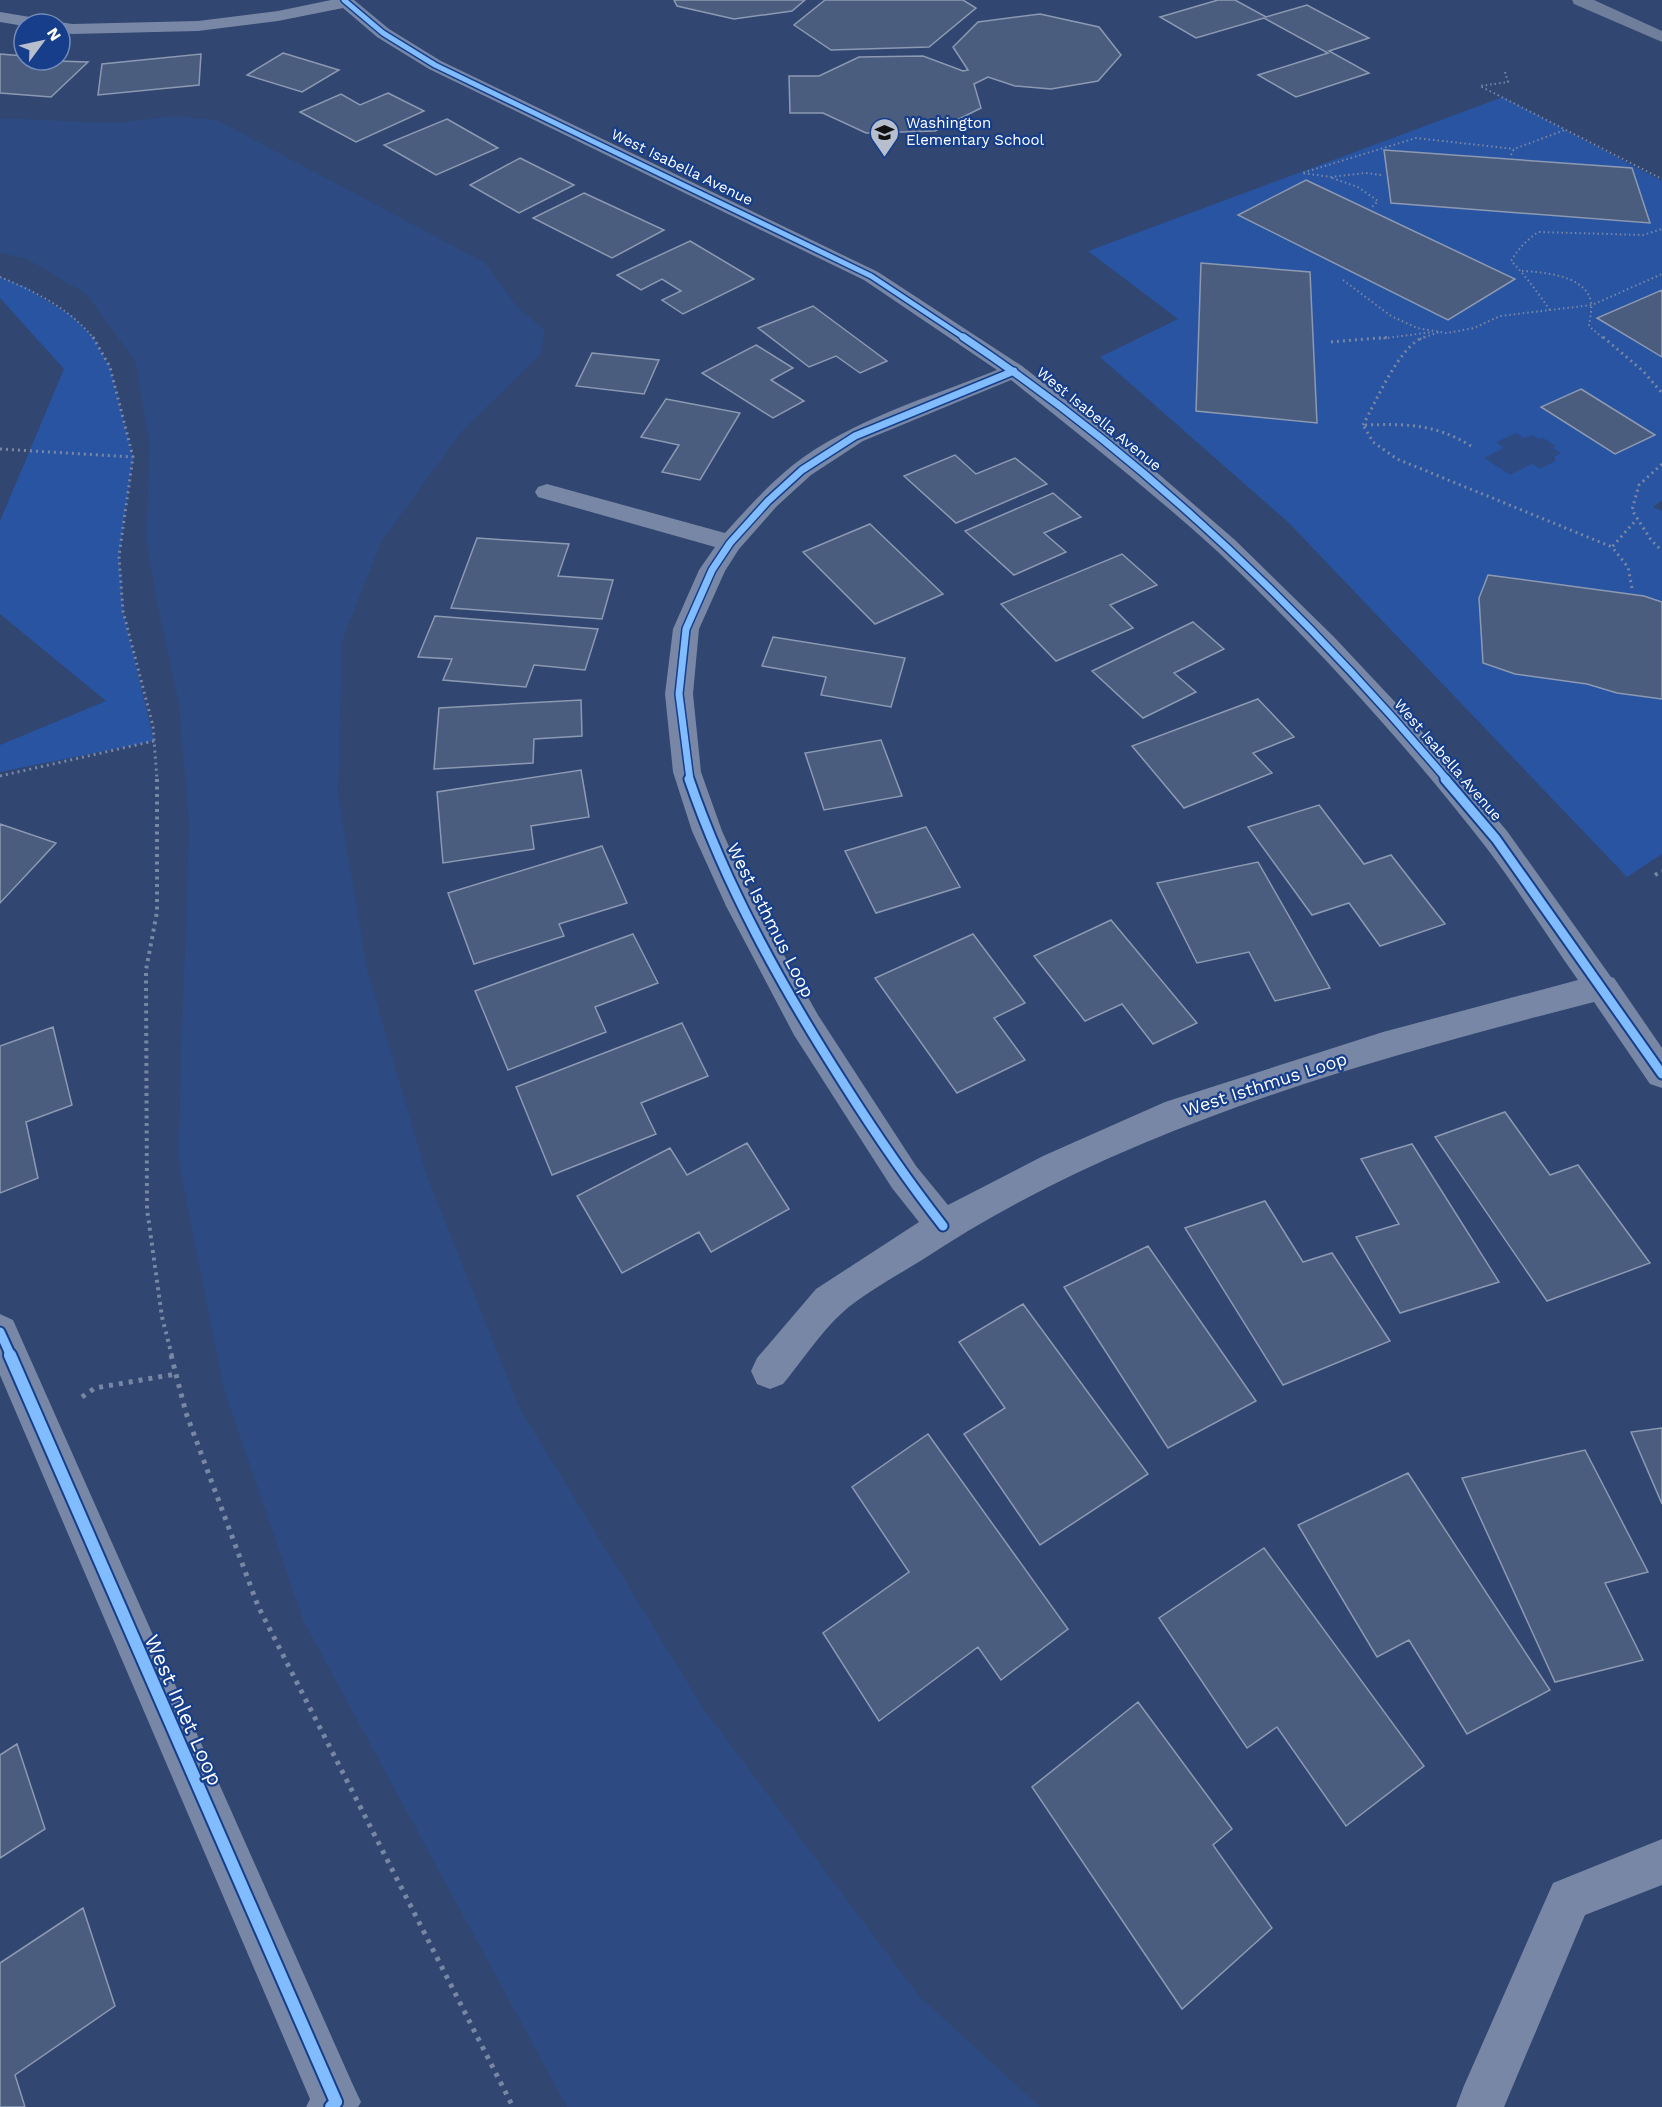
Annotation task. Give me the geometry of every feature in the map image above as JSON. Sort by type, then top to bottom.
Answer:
[{"type":"highway","points":[[1580,0],[1662,37]]},
{"type":"street","points":[[72,28],[198,26],[278,16],[345,1]]},
{"type":"street","name":"West Isabella Avenue","points":[[345,1],[383,33],[435,65],[871,276],[1014,370],[1137,468],[1226,546],[1325,644],[1401,726],[1496,839],[1603,987],[1662,1074]]},
{"type":"street","name":"West Isthmus Loop","points":[[943,1226],[904,1177],[806,1025],[741,906],[707,831],[687,772],[679,694],[686,629],[712,570],[730,543],[768,501],[802,470],[855,436],[1014,370]]},
{"type":"street","points":[[547,492],[730,543]]},
{"type":"street","name":"West Isthmus Loop","points":[[770,1371],[829,1301],[943,1226],[1055,1167],[1165,1117],[1383,1046],[1603,987]]},
{"type":"street","name":"West Inlet Loop","points":[[0,1332],[335,2105]]},
{"type":"street","points":[[1480,2105],[1569,1899],[1662,1862]]},
{"type":"path","points":[[1505,72],[1508,82],[1480,86],[1662,179]]},
{"type":"path","points":[[1372,207],[1377,201],[1358,187],[1331,177],[1302,172],[1416,138],[1514,149],[1566,130]]},
{"type":"path","points":[[1511,155],[1514,149]]},
{"type":"path","points":[[1331,177],[1366,173],[1381,175]]},
{"type":"path","points":[[1550,310],[1533,287],[1531,280],[1511,261],[1517,250],[1538,232],[1643,235],[1662,229]]},
{"type":"path","points":[[1521,271],[1540,271],[1561,277],[1588,294],[1592,305],[1589,326],[1643,371],[1662,393]]},
{"type":"path","points":[[1343,280],[1391,316],[1417,328],[1447,333],[1474,328],[1500,316],[1592,305],[1662,274]]},
{"type":"path","points":[[0,277],[25,287],[72,316],[93,337],[110,367],[133,457],[119,556],[123,611],[153,726],[158,795],[157,912],[146,970],[147,1209],[162,1317],[186,1413],[258,1606],[513,2107]]},
{"type":"path","points":[[1331,342],[1368,342],[1401,335],[1439,332]]},
{"type":"path","points":[[1364,425],[1406,350],[1417,340],[1439,332]]},
{"type":"path","points":[[1364,425],[1414,424],[1451,432],[1471,446]]},
{"type":"path","points":[[1364,425],[1373,442],[1397,459],[1612,547],[1628,567],[1632,588]]},
{"type":"path","points":[[0,449],[133,457]]},
{"type":"path","points":[[1662,464],[1639,485],[1632,510],[1662,551]]},
{"type":"path","points":[[1612,547],[1637,519]]},
{"type":"path","points":[[0,776],[154,741]]},
{"type":"path","points":[[1655,875],[1662,871]]},
{"type":"path","points":[[39,1424],[95,1388],[176,1374]]},
{"type":"shaded area","points":[[1503,97],[1662,181],[1662,290],[1597,318],[1662,357],[1662,500],[1653,507],[1662,511],[1662,602],[1644,596],[1488,575],[1479,598],[1483,663],[1515,674],[1587,684],[1617,693],[1662,699],[1662,854],[1627,877],[1288,522],[1100,357],[1178,319],[1088,251]],"holes":[[[1384,150],[1632,168],[1650,223],[1391,203]],[[1239,215],[1515,279],[1448,320]],[[1201,263],[1310,272],[1317,423],[1196,411]],[[1580,389],[1654,434],[1615,454],[1541,408]],[[1539,439],[1556,460],[1532,464],[1485,458],[1505,448]]]},
{"type":"shaded area","points":[[176,116],[217,120],[485,263],[518,308],[545,330],[540,355],[462,431],[381,542],[342,641],[338,795],[367,969],[426,1174],[520,1409],[703,1708],[919,1996],[1040,2107],[567,2107],[303,1620],[223,1386],[178,1157],[189,825],[179,705],[155,593],[146,536],[150,445],[135,361],[86,294],[27,259],[0,253],[0,118],[112,123]]},
{"type":"shaded area","points":[[0,277],[25,287],[72,316],[93,337],[110,367],[133,457],[119,556],[123,611],[154,741],[0,772],[0,745],[106,701],[0,614],[0,521],[64,369],[0,298]]},
{"type":"shaded area","points":[[1516,433],[1524,438],[1532,435],[1539,439],[1543,438],[1556,446],[1553,448],[1561,453],[1552,458],[1556,461],[1540,469],[1532,464],[1510,475],[1484,458],[1504,448],[1496,442]]},
{"type":"building","points":[[674,0],[805,0],[792,11],[734,19],[677,6]]},
{"type":"building","points":[[825,0],[963,0],[976,8],[929,47],[831,50],[794,25]]},
{"type":"building","points":[[1218,0],[1235,0],[1266,17],[1307,5],[1369,38],[1329,51],[1369,73],[1296,97],[1258,75],[1328,53],[1264,18],[1196,38],[1160,17]]},
{"type":"building","points":[[1040,14],[1099,27],[1121,55],[1098,81],[1051,89],[1015,86],[988,77],[974,84],[981,108],[935,131],[866,133],[823,113],[790,113],[789,76],[819,76],[859,57],[923,56],[963,71],[968,70],[953,47],[978,22]]},
{"type":"building","points":[[283,53],[339,70],[302,92],[247,75]]},
{"type":"building","points":[[0,54],[12,55],[12,72],[72,72],[72,62],[88,62],[51,97],[0,93]]},
{"type":"building","points":[[201,54],[199,85],[98,95],[102,64]]},
{"type":"building","points":[[388,93],[424,111],[356,142],[300,112],[341,94],[360,105]]},
{"type":"building","points":[[447,119],[498,148],[436,175],[384,145]]},
{"type":"building","points":[[1384,150],[1632,168],[1650,223],[1391,203]]},
{"type":"building","points":[[520,158],[574,185],[519,213],[470,185]]},
{"type":"building","points":[[1306,180],[1515,279],[1448,320],[1238,215]]},
{"type":"building","points":[[584,193],[664,230],[612,258],[533,218]]},
{"type":"building","points":[[690,241],[754,279],[683,314],[662,300],[681,291],[662,279],[641,290],[617,275]]},
{"type":"building","points":[[1201,263],[1310,272],[1317,423],[1196,411]]},
{"type":"building","points":[[1662,290],[1662,357],[1597,318]]},
{"type":"building","points":[[813,306],[887,361],[860,373],[836,356],[809,367],[758,328]]},
{"type":"building","points":[[756,345],[793,368],[771,380],[804,401],[773,418],[702,373]]},
{"type":"building","points":[[592,353],[659,360],[644,394],[576,386]]},
{"type":"building","points":[[1581,389],[1655,435],[1615,454],[1541,407]]},
{"type":"building","points":[[666,399],[740,413],[700,480],[662,472],[679,445],[641,437]]},
{"type":"building","points":[[955,455],[976,474],[1015,458],[1047,484],[956,523],[904,476]]},
{"type":"building","points":[[1053,493],[1081,517],[1044,533],[1066,552],[1014,575],[965,531]]},
{"type":"building","points":[[870,524],[943,594],[875,624],[803,552]]},
{"type":"building","points":[[477,538],[569,544],[558,576],[613,580],[602,619],[451,608]]},
{"type":"building","points":[[1122,554],[1157,585],[1110,605],[1133,628],[1056,661],[1001,604]]},
{"type":"building","points":[[1488,575],[1644,596],[1662,602],[1662,699],[1617,693],[1587,684],[1515,674],[1483,663],[1479,598]]},
{"type":"building","points":[[435,616],[598,629],[585,670],[534,665],[526,687],[443,680],[452,659],[418,657]]},
{"type":"building","points":[[1193,622],[1224,649],[1174,673],[1196,692],[1143,718],[1092,671]]},
{"type":"building","points":[[773,637],[905,658],[891,707],[821,695],[826,677],[762,666]]},
{"type":"building","points":[[1258,699],[1294,737],[1253,753],[1272,773],[1184,808],[1132,746]]},
{"type":"building","points":[[581,700],[582,736],[534,739],[533,763],[434,769],[439,708]]},
{"type":"building","points":[[881,740],[902,796],[824,810],[805,753]]},
{"type":"building","points":[[581,770],[589,817],[531,826],[534,849],[443,863],[437,792]]},
{"type":"building","points":[[1319,805],[1364,864],[1391,855],[1445,924],[1380,946],[1349,903],[1312,915],[1248,827]]},
{"type":"building","points":[[0,824],[56,843],[0,903]]},
{"type":"building","points":[[926,827],[960,887],[876,913],[845,851]]},
{"type":"building","points":[[602,846],[627,903],[559,924],[564,936],[474,964],[448,893]]},
{"type":"building","points":[[1258,862],[1330,988],[1275,1001],[1249,952],[1197,963],[1157,883]]},
{"type":"building","points":[[1111,920],[1197,1023],[1153,1044],[1122,1004],[1085,1021],[1034,956]]},
{"type":"building","points":[[633,934],[658,983],[595,1007],[606,1032],[508,1070],[475,991]]},
{"type":"building","points":[[973,934],[1025,1003],[994,1018],[1025,1060],[957,1093],[875,978]]},
{"type":"building","points":[[682,1023],[708,1076],[641,1103],[656,1134],[552,1175],[516,1087]]},
{"type":"building","points":[[53,1027],[72,1105],[26,1122],[38,1178],[0,1193],[0,1046]]},
{"type":"building","points":[[1505,1112],[1550,1175],[1578,1165],[1650,1263],[1547,1301],[1435,1137]]},
{"type":"building","points":[[747,1143],[789,1209],[711,1252],[699,1232],[622,1273],[577,1196],[670,1148],[687,1175]]},
{"type":"building","points":[[1412,1144],[1499,1282],[1400,1313],[1356,1237],[1399,1224],[1361,1159]]},
{"type":"building","points":[[1265,1201],[1303,1262],[1332,1253],[1390,1341],[1283,1385],[1185,1228]]},
{"type":"building","points":[[1148,1246],[1256,1401],[1168,1448],[1064,1287]]},
{"type":"building","points":[[1023,1304],[1148,1474],[1040,1545],[964,1434],[1005,1408],[959,1342]]},
{"type":"building","points":[[1662,1428],[1662,1504],[1631,1432]]},
{"type":"building","points":[[928,1434],[1068,1629],[1001,1680],[978,1647],[879,1721],[823,1633],[909,1572],[852,1487]]},
{"type":"building","points":[[1585,1450],[1648,1572],[1605,1583],[1643,1660],[1555,1682],[1462,1478]]},
{"type":"building","points":[[1408,1473],[1550,1690],[1467,1734],[1409,1640],[1377,1657],[1298,1525]]},
{"type":"building","points":[[1264,1548],[1424,1766],[1346,1826],[1277,1727],[1247,1748],[1159,1618]]},
{"type":"building","points":[[1138,1702],[1232,1829],[1213,1845],[1272,1928],[1182,2009],[1032,1787]]},
{"type":"building","points":[[17,1744],[45,1829],[0,1858],[0,1755]]},
{"type":"building","points":[[83,1908],[115,2006],[15,2075],[25,2107],[0,2107],[0,1963]]},
{"type":"cycle path","points":[[344,0],[383,33],[435,65],[871,276],[1014,371],[1137,468],[1226,546],[1325,643],[1401,726],[1496,839],[1662,1074]]},
{"type":"cycle path","points":[[943,1226],[904,1177],[806,1025],[741,906],[707,831],[687,772],[679,694],[686,629],[712,570],[730,543],[768,501],[802,470],[855,436],[1014,371]]},
{"type":"cycle path","points":[[0,1332],[336,2102],[331,2107]]},
{"type":"place","name":"Washington Elementary School","points":[[885,158]]}]
